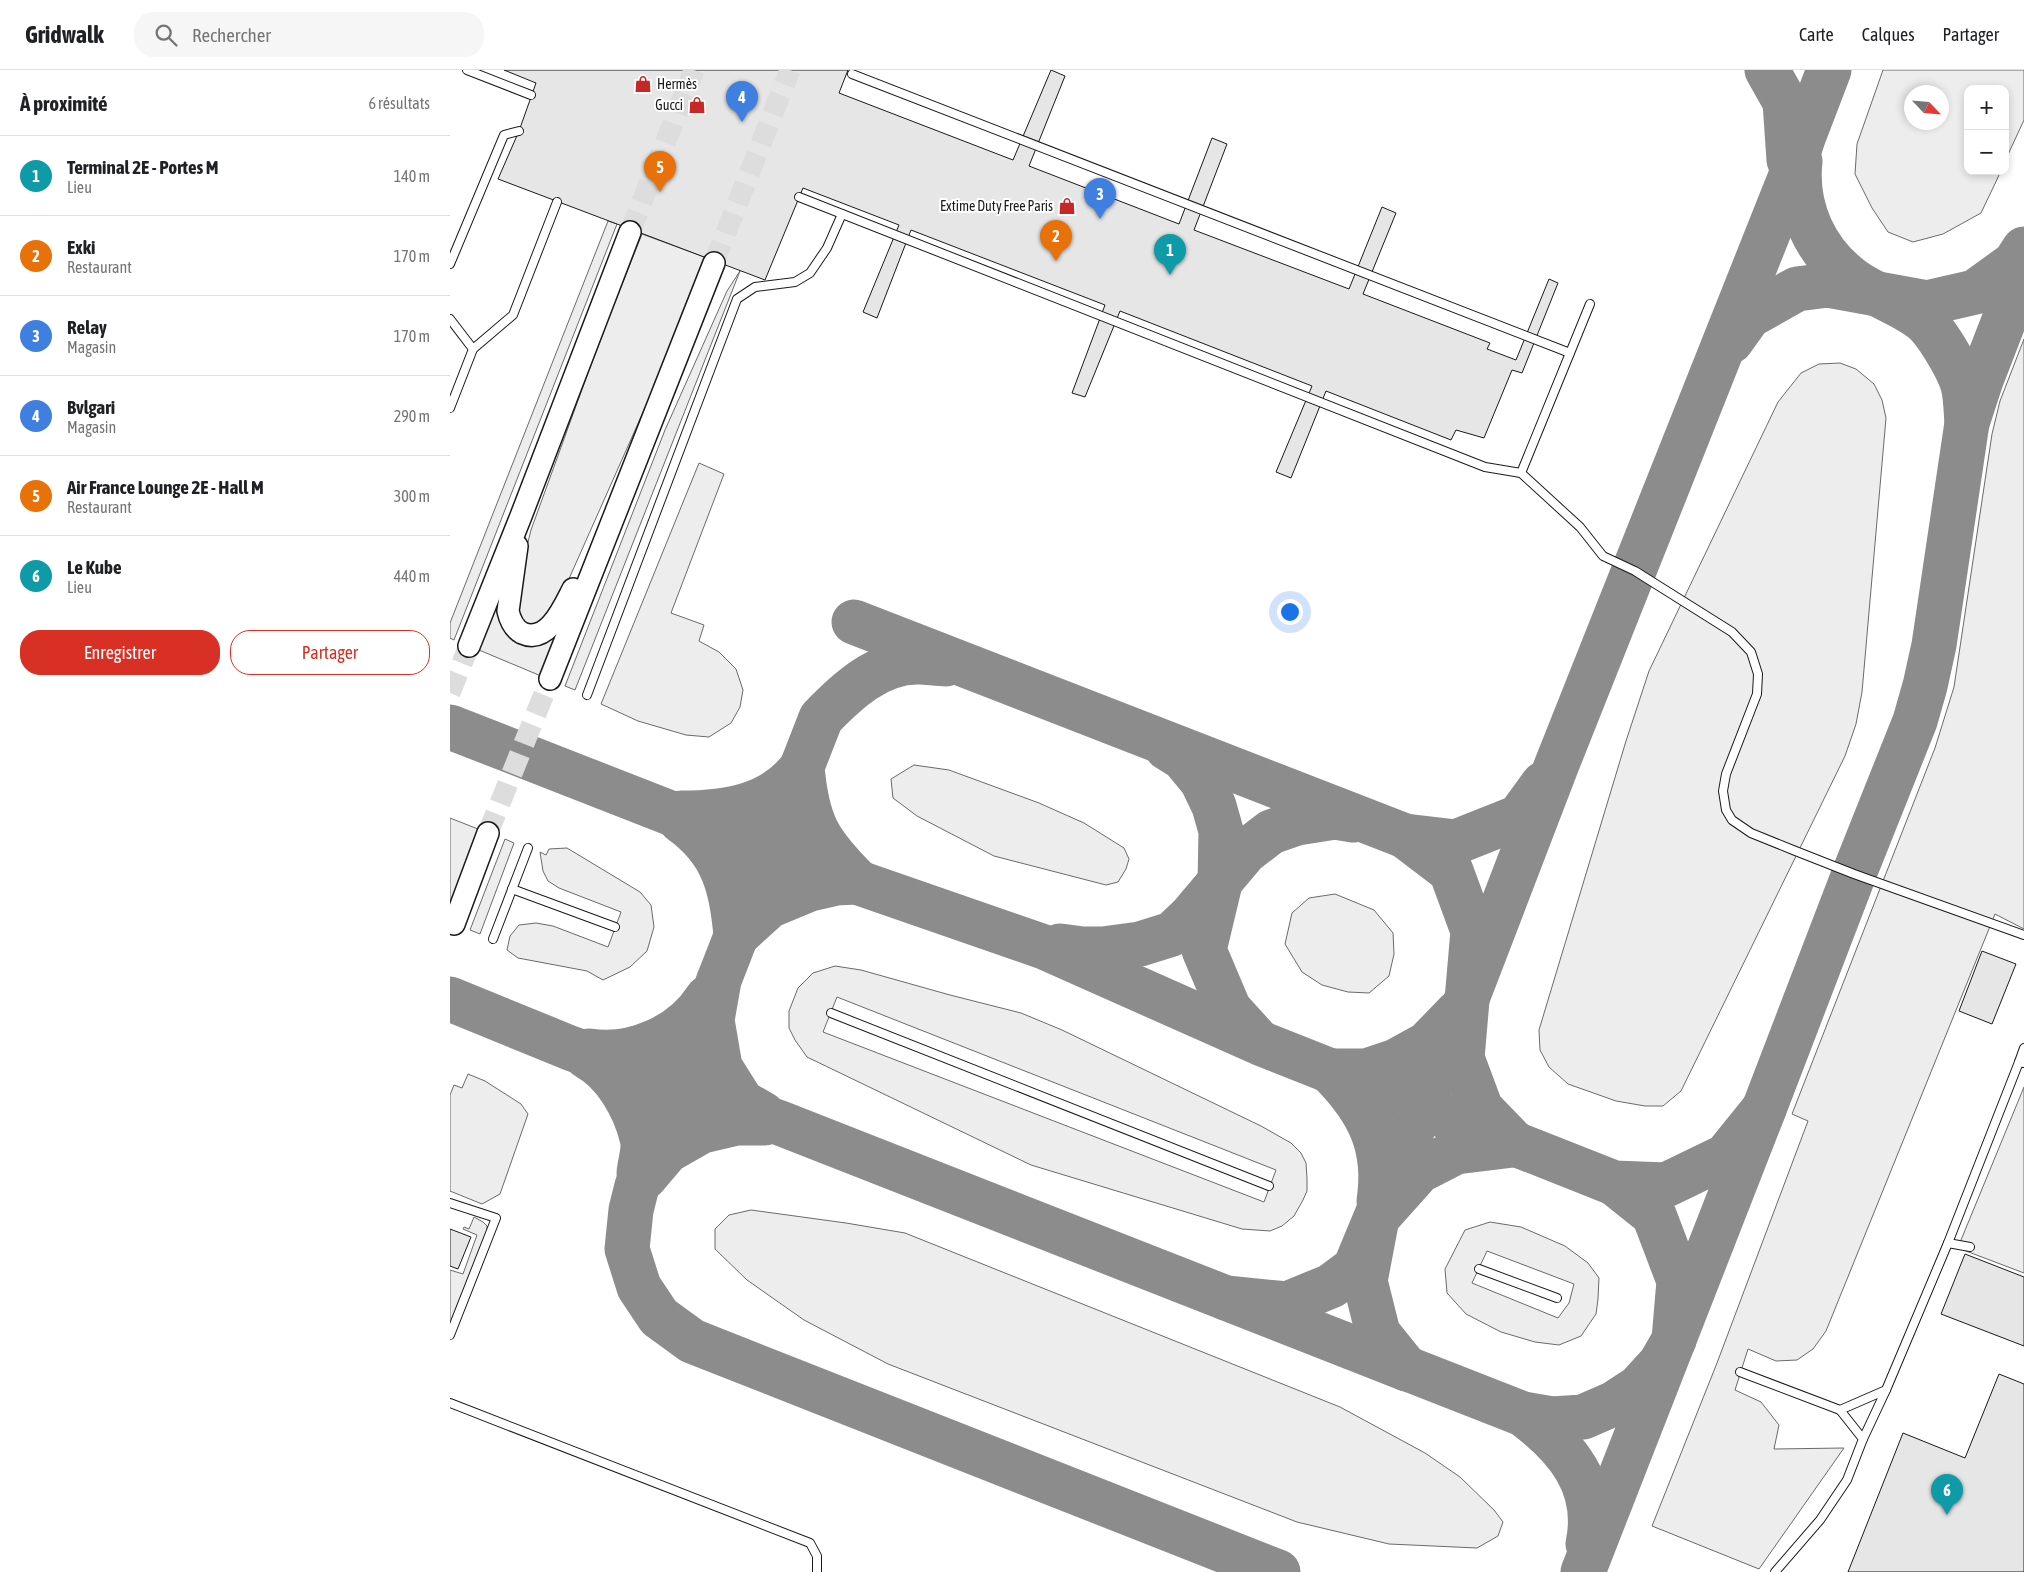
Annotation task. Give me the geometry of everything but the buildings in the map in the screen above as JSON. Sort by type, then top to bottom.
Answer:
[{"type":"main road","points":[[468,646],[521,516],[630,232]]},
{"type":"main road","points":[[550,679],[714,263]]},
{"type":"main road","points":[[521,516],[508,611],[514,627],[520,632],[532,634],[540,633],[554,622],[620,502]]},
{"type":"main road","points":[[454,924],[488,833]]},
{"type":"lane","points":[[467,70],[531,94]]},
{"type":"lane","points":[[852,74],[1570,353]]},
{"type":"lane","points":[[450,264],[504,135],[519,131]]},
{"type":"lane","points":[[799,197],[1484,468],[1521,473],[1580,527],[1603,556],[1635,571],[1732,632],[1750,652],[1758,674],[1757,694],[1726,774],[1723,791],[1726,810],[1732,820],[1751,833],[1793,850],[2024,935]]},
{"type":"lane","points":[[450,408],[473,349],[513,315],[557,202]]},
{"type":"lane","points":[[587,695],[737,298],[755,287],[795,282],[810,273],[827,248],[842,214]]},
{"type":"lane","points":[[1521,473],[1590,304]]},
{"type":"lane","points":[[450,319],[473,349]]},
{"type":"lane","points":[[492,939],[528,848]]},
{"type":"lane","points":[[512,889],[615,927]]},
{"type":"lane","points":[[831,1012],[1269,1186]]},
{"type":"lane","points":[[1775,1572],[1820,1520],[1847,1480],[1948,1243],[2021,1063],[2024,1048]]},
{"type":"lane","points":[[450,1203],[496,1218],[450,1334]]},
{"type":"lane","points":[[1948,1243],[1970,1247]]},
{"type":"lane","points":[[1479,1269],[1556,1298]]},
{"type":"lane","points":[[1740,1372],[1840,1410],[1863,1439]]},
{"type":"lane","points":[[1840,1410],[1886,1390]]},
{"type":"lane","points":[[450,1403],[810,1543],[817,1556],[817,1572]]},
{"type":"shaded area","points":[[1883,70],[2024,70],[2024,120],[2009,152],[2009,85],[1964,85],[1964,175],[1999,175],[1981,213],[1943,234],[1913,242],[1888,232],[1872,208],[1855,174],[1857,144]]},
{"type":"shaded area","points":[[608,221],[617,224],[454,640],[450,638],[450,623]]},
{"type":"shaded area","points":[[642,234],[707,258],[664,365],[560,599],[552,614],[534,628],[518,621],[515,594],[531,530],[601,337]]},
{"type":"shaded area","points":[[740,271],[575,690],[565,686],[665,430],[727,291]]},
{"type":"shaded area","points":[[2024,339],[2024,929],[1995,914],[1826,1331],[1813,1349],[1797,1360],[1776,1361],[1748,1349],[1735,1390],[1761,1402],[1779,1425],[1774,1449],[1844,1448],[1759,1569],[1652,1526],[1717,1363],[1808,1121],[1792,1114],[1935,748],[1954,687],[1992,434],[2000,401]]},
{"type":"shaded area","points":[[1840,363],[1856,369],[1874,384],[1882,400],[1886,418],[1862,692],[1856,724],[1845,756],[1681,1091],[1663,1106],[1645,1106],[1616,1101],[1568,1084],[1549,1067],[1540,1050],[1539,1030],[1626,741],[1649,671],[1778,402],[1801,373],[1819,364]]},
{"type":"shaded area","points":[[699,463],[724,474],[671,613],[704,625],[699,641],[719,652],[736,669],[743,690],[740,707],[731,723],[709,737],[686,735],[638,721],[601,704]]},
{"type":"shaded area","points":[[501,604],[502,619],[558,631],[541,676],[479,650],[495,607]]},
{"type":"shaded area","points":[[914,765],[949,770],[1039,803],[1084,823],[1124,848],[1129,859],[1126,869],[1118,882],[1106,885],[994,856],[917,816],[893,798],[891,779]]},
{"type":"shaded area","points":[[450,818],[483,831],[450,916]]},
{"type":"shaded area","points":[[505,839],[514,843],[480,934],[470,930]]},
{"type":"shaded area","points":[[567,848],[640,892],[651,905],[654,927],[647,951],[630,967],[603,980],[587,971],[518,958],[507,950],[510,936],[519,925],[536,923],[553,926],[608,947],[621,912],[559,888],[548,881],[543,871],[540,852],[546,855],[549,849]]},
{"type":"shaded area","points":[[1335,894],[1374,910],[1393,933],[1394,954],[1389,976],[1369,993],[1348,992],[1322,985],[1302,972],[1285,944],[1292,913],[1309,898]]},
{"type":"shaded area","points":[[835,966],[861,970],[1021,1013],[1062,1030],[1261,1126],[1291,1143],[1301,1153],[1306,1163],[1307,1191],[1303,1200],[1294,1216],[1282,1226],[1270,1231],[1242,1229],[1031,1165],[807,1057],[789,1028],[789,1011],[798,988],[813,973]],"holes":[[[837,997],[1276,1170],[1264,1202],[823,1032]]]},
{"type":"shaded area","points":[[468,1074],[485,1081],[521,1104],[528,1114],[500,1194],[482,1204],[450,1191],[450,1095],[454,1085],[462,1088]]},
{"type":"shaded area","points":[[2024,1087],[2024,1273],[1966,1251],[1961,1240]]},
{"type":"shaded area","points":[[751,1210],[905,1233],[1340,1407],[1425,1453],[1460,1477],[1494,1510],[1503,1522],[1498,1536],[1477,1548],[1389,1544],[1297,1522],[888,1364],[804,1320],[747,1280],[715,1249],[715,1229],[729,1215]]},
{"type":"shaded area","points":[[474,1217],[487,1226],[487,1233],[450,1329],[450,1270],[463,1274],[477,1235],[463,1229],[464,1227],[469,1229]]},
{"type":"shaded area","points":[[1490,1222],[1521,1227],[1565,1246],[1588,1263],[1599,1278],[1598,1299],[1596,1314],[1581,1336],[1559,1345],[1535,1342],[1501,1332],[1466,1314],[1447,1293],[1445,1269],[1465,1230]],"holes":[[[1487,1251],[1574,1284],[1569,1303],[1558,1318],[1472,1283]]]},
{"type":"taxiway","points":[[1767,70],[1785,102],[1789,160]]},
{"type":"taxiway","points":[[1226,1298],[1287,1304],[1331,1286],[1355,1268],[1468,996],[1557,764],[1790,178],[1829,70]]},
{"type":"taxiway","points":[[1800,161],[1801,195],[1810,228],[1818,242],[1828,256],[1853,280],[1920,318],[1932,330],[1951,359],[1963,385],[1967,423]]},
{"type":"taxiway","points":[[1731,341],[1749,316],[1797,289],[1828,285],[1927,303],[1975,292],[2015,263],[2024,249]]},
{"type":"taxiway","points":[[1583,1572],[1915,721],[1934,645],[1967,423],[1981,380],[2024,269]]},
{"type":"taxiway","points":[[854,622],[1405,836],[1456,842],[1519,817],[1543,784]]},
{"type":"taxiway","points":[[763,1114],[742,1102],[720,1067],[712,1020],[719,980],[821,718],[853,688],[877,672],[904,663],[946,664]]},
{"type":"taxiway","points":[[450,727],[770,852],[1044,947],[1260,1043],[1614,1183],[1666,1185],[1726,1156],[1764,1109]]},
{"type":"taxiway","points":[[1167,748],[1183,758],[1202,781],[1214,806],[1221,831],[1220,883],[1204,950],[1229,1009],[1257,1040]]},
{"type":"taxiway","points":[[802,767],[807,803],[817,831],[833,855],[858,882]]},
{"type":"taxiway","points":[[681,813],[732,809],[764,799],[778,791],[802,767]]},
{"type":"taxiway","points":[[1060,946],[1103,949],[1140,944],[1172,934],[1191,916],[1245,852],[1271,832],[1297,823],[1335,817],[1353,820]]},
{"type":"taxiway","points":[[681,821],[707,845],[723,871],[732,902],[736,936]]},
{"type":"taxiway","points":[[1405,836],[1451,871],[1473,931],[1462,1058],[1481,1109],[1513,1142]]},
{"type":"taxiway","points":[[736,936],[769,906],[810,889],[836,883],[856,882]]},
{"type":"taxiway","points":[[719,980],[637,1186],[631,1210],[627,1249],[639,1287],[659,1317],[692,1341],[1278,1572]]},
{"type":"taxiway","points":[[589,1051],[623,1051],[656,1041],[685,1023],[707,998]]},
{"type":"taxiway","points":[[450,999],[570,1048],[780,1123],[1407,1369]]},
{"type":"taxiway","points":[[1332,1071],[1366,1071],[1396,1061],[1427,1044],[1458,1012]]},
{"type":"taxiway","points":[[587,1057],[615,1081],[629,1103],[643,1142],[639,1173]]},
{"type":"taxiway","points":[[1332,1073],[1356,1101],[1372,1131],[1380,1164],[1379,1201]]},
{"type":"taxiway","points":[[645,1177],[667,1151],[702,1131],[736,1123],[765,1123]]},
{"type":"taxiway","points":[[1407,1369],[1378,1333],[1365,1281],[1377,1218],[1419,1171],[1456,1152],[1513,1145]]},
{"type":"taxiway","points":[[1380,1358],[1523,1414],[1552,1419],[1583,1417],[1613,1404],[1639,1387],[1660,1364],[1674,1340],[1679,1281],[1654,1215],[1614,1183]]},
{"type":"taxiway","points":[[1523,1414],[1553,1440],[1566,1454],[1576,1470],[1584,1486],[1589,1504],[1588,1544]]},
{"type":"tunnel","points":[[630,232],[694,70]]},
{"type":"tunnel","points":[[714,263],[790,70]]},
{"type":"tunnel","points":[[450,693],[469,646]]},
{"type":"tunnel","points":[[488,833],[550,679]]},
{"type":"place","name":"Hermès","points":[[643,84]]},
{"type":"place","name":"Gucci","points":[[697,105]]},
{"type":"place","name":"Bvlgari","points":[[742,122]]},
{"type":"place","name":"Air France Lounge 2E - Hall M","points":[[660,192]]},
{"type":"place","name":"Extime Duty Free Paris","points":[[1067,206]]},
{"type":"place","name":"Relay","points":[[1100,219]]},
{"type":"place","name":"Exki","points":[[1056,261]]},
{"type":"place","name":"Terminal 2E - Portes M","points":[[1170,275]]},
{"type":"place","name":"Le Kube","points":[[1947,1515]]}]
